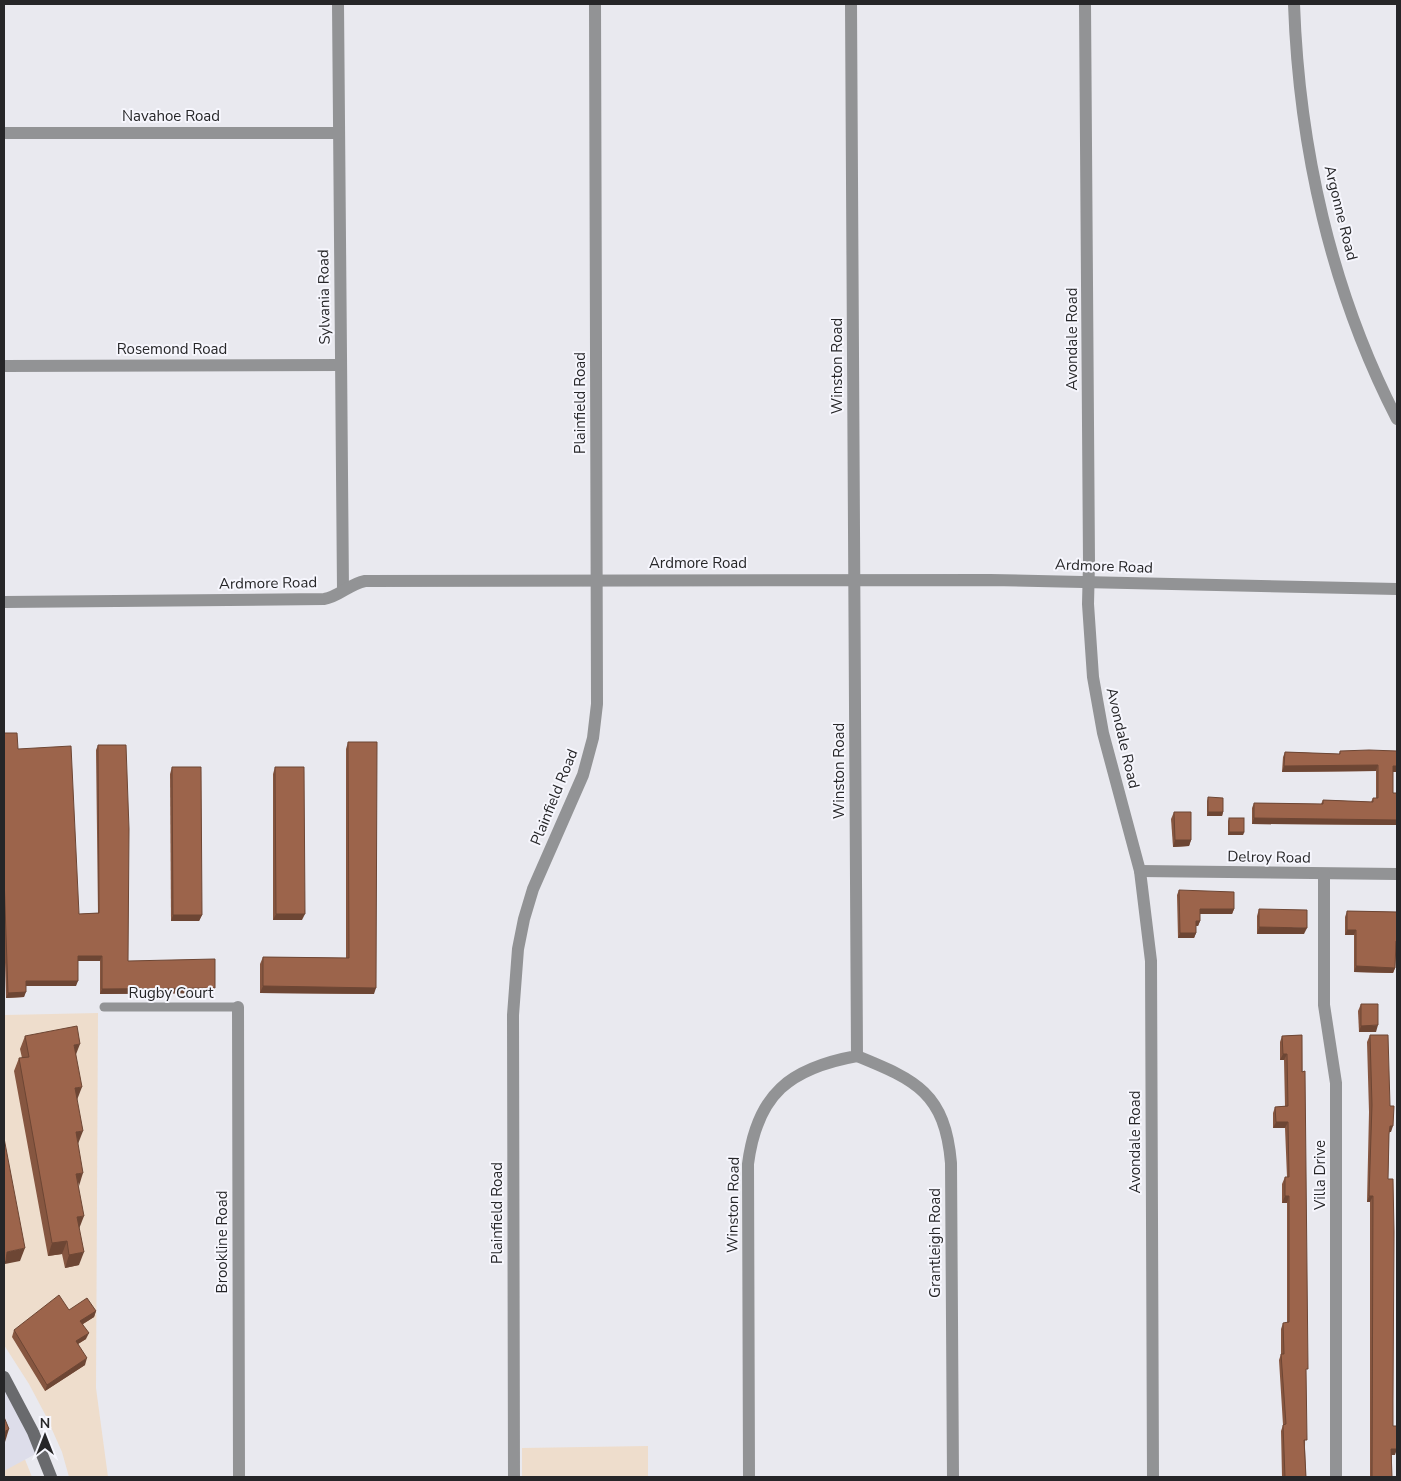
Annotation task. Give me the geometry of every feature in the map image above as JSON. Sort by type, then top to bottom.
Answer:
[{"type":"main road","points":[[4,1377],[33,1432],[51,1477]]},
{"type":"street","name":"Sylvania Road","points":[[338,4],[343,590]]},
{"type":"street","name":"Plainfield Road","points":[[514,1477],[513,1015],[518,949],[533,889],[583,775],[593,738],[598,704],[594,4]]},
{"type":"street","name":"Winston Road","points":[[749,1477],[748,1164],[753,1135],[764,1108],[786,1082],[813,1067],[857,1056],[851,4]]},
{"type":"street","name":"Avondale Road","points":[[1086,4],[1089,631],[1097,704],[1140,871],[1150,961],[1153,1477]]},
{"type":"street","name":"Argonne Road","points":[[1294,4],[1302,114],[1322,215],[1347,298],[1383,392],[1397,419]]},
{"type":"street","name":"Navahoe Road","points":[[4,133],[338,132]]},
{"type":"street","name":"Rosemond Road","points":[[4,366],[341,365]]},
{"type":"street","name":"Ardmore Road","points":[[4,602],[324,599],[335,596],[343,590],[365,581],[855,579],[1397,589]]},
{"type":"street","name":"Delroy Road","points":[[1140,871],[1397,874]]},
{"type":"street","name":"Villa Drive","points":[[1324,874],[1324,1006],[1336,1083],[1336,1477]]},
{"type":"street","name":"Brookline Road","points":[[238,1007],[239,1477]]},
{"type":"street","name":"Grantleigh Road","points":[[857,1056],[907,1078],[918,1086],[934,1104],[948,1137],[951,1163],[953,1477]]},
{"type":"lane","name":"Rugby Court","points":[[104,1007],[238,1007]]},
{"type":"shaded area","points":[[4,942],[5,1015],[98,1013],[96,1388],[108,1477],[69,1477],[62,1452],[46,1416],[29,1384],[4,1345]]},
{"type":"shaded area","points":[[4,1377],[41,1451],[4,1471]]},
{"type":"shaded area","points":[[648,1446],[648,1477],[522,1477],[522,1448]]},
{"type":"shaded area","points":[[24,1457],[32,1477],[4,1477],[4,1469]]},
{"type":"building","points":[[4,733],[17,733],[18,749],[71,746],[79,914],[99,913],[98,745],[126,745],[129,829],[128,961],[215,959],[215,988],[102,989],[102,956],[78,956],[78,981],[26,981],[26,992],[8,993],[4,876]]},
{"type":"building","points":[[348,742],[377,742],[376,988],[263,986],[263,957],[349,958]]},
{"type":"building","points":[[1340,751],[1397,751],[1397,766],[1393,766],[1393,793],[1397,793],[1397,820],[1254,818],[1254,803],[1323,804],[1323,800],[1373,802],[1373,798],[1378,798],[1378,765],[1284,766],[1285,752],[1340,754]]},
{"type":"building","points":[[172,767],[201,767],[202,915],[173,915]]},
{"type":"building","points":[[275,767],[304,767],[305,914],[276,914]]},
{"type":"building","points":[[1208,797],[1223,798],[1223,812],[1208,812]]},
{"type":"building","points":[[1174,812],[1191,812],[1191,840],[1175,840]]},
{"type":"building","points":[[1229,818],[1244,818],[1244,832],[1229,832]]},
{"type":"building","points":[[1179,890],[1234,892],[1234,909],[1200,909],[1200,921],[1196,921],[1196,933],[1180,933]]},
{"type":"building","points":[[1259,909],[1307,910],[1307,928],[1259,927]]},
{"type":"building","points":[[1347,911],[1397,912],[1395,968],[1356,966],[1356,930],[1347,930]]},
{"type":"building","points":[[1361,1004],[1378,1004],[1378,1025],[1361,1026]]},
{"type":"building","points":[[77,1026],[80,1044],[74,1045],[82,1087],[75,1088],[83,1131],[76,1132],[83,1173],[76,1174],[84,1216],[77,1217],[84,1252],[69,1255],[67,1241],[52,1243],[19,1058],[29,1057],[25,1036]]},
{"type":"building","points":[[1302,1035],[1302,1072],[1305,1071],[1308,1369],[1306,1369],[1307,1440],[1304,1440],[1306,1477],[1285,1477],[1283,1425],[1286,1424],[1281,1354],[1284,1354],[1283,1323],[1289,1322],[1289,1196],[1285,1196],[1285,1177],[1289,1177],[1288,1122],[1276,1122],[1275,1107],[1288,1106],[1287,1054],[1283,1054],[1282,1036]]},
{"type":"building","points":[[1370,1035],[1388,1035],[1390,1106],[1394,1106],[1393,1126],[1390,1126],[1389,1134],[1388,1179],[1393,1179],[1393,1426],[1397,1426],[1397,1449],[1391,1449],[1392,1477],[1372,1477],[1373,1196],[1369,1196],[1372,1105]]},
{"type":"building","points":[[4,1138],[25,1248],[7,1252],[4,1263]]},
{"type":"building","points":[[59,1295],[69,1310],[87,1298],[96,1311],[80,1321],[89,1333],[76,1341],[87,1358],[47,1385],[14,1330]]},
{"type":"building","points":[[4,1417],[9,1429],[4,1432]]}]
